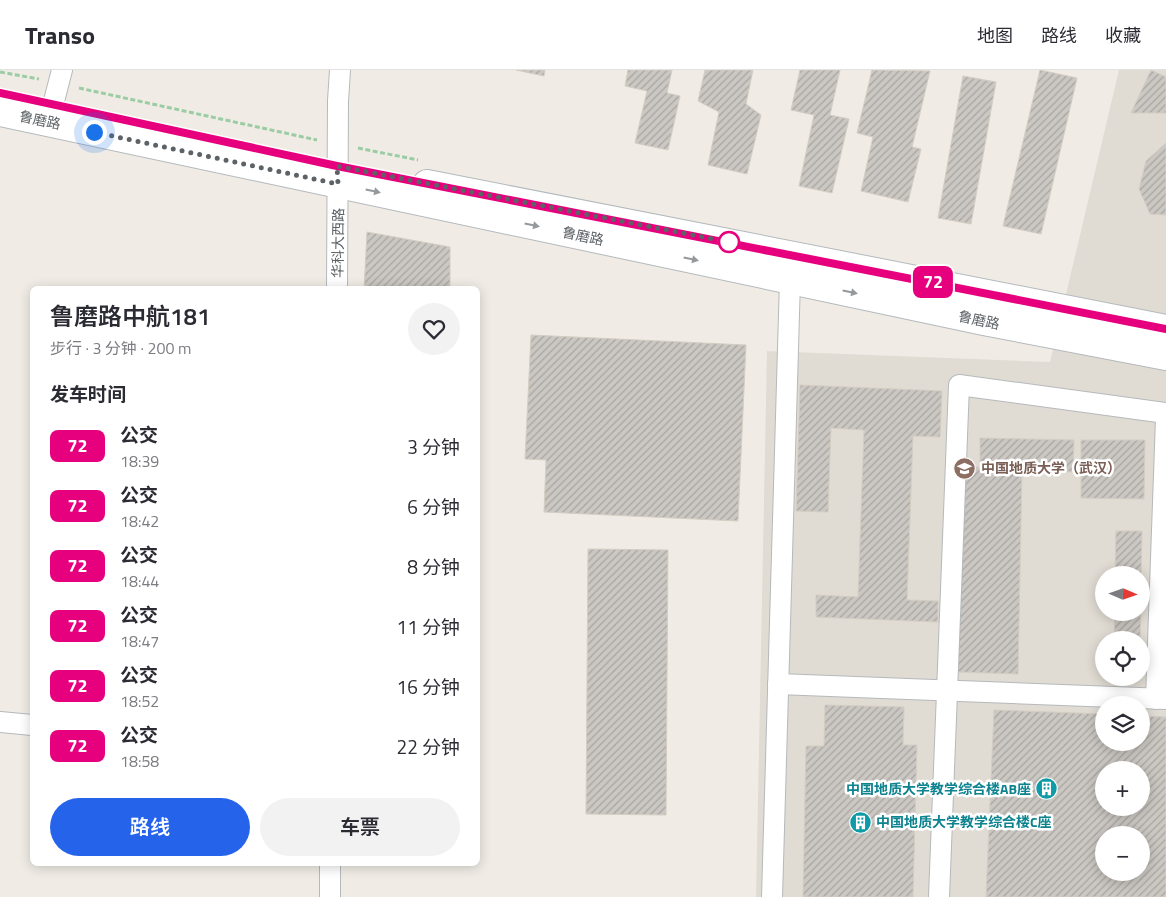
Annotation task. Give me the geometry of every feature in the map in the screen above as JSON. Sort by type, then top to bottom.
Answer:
[{"type":"main road","name":"鲁磨路","points":[[0,93],[338,175],[790,280],[1166,356]]},
{"type":"main road","name":"鲁磨路","points":[[0,112],[1166,329]]},
{"type":"street","points":[[53,105],[62,70]]},
{"type":"street","name":"华科大西路","points":[[337,286],[340,70]]},
{"type":"street","points":[[772,897],[790,280]]},
{"type":"street","points":[[939,897],[959,385],[1166,413]]},
{"type":"street","points":[[778,684],[1161,699],[1166,419]]},
{"type":"street","points":[[0,722],[30,725]]},
{"type":"street","points":[[330,866],[330,897]]},
{"type":"shaded area","name":"中国地质大学（武汉）","points":[[1119,70],[1166,70],[1166,897],[756,897],[767,351],[1050,362]]},
{"type":"building","points":[[516,70],[545,70],[544,76]]},
{"type":"building","points":[[628,70],[672,70],[667,93],[680,96],[668,150],[635,143],[647,91],[625,86]]},
{"type":"building","points":[[705,70],[753,70],[746,104],[761,115],[747,174],[708,165],[719,112],[698,101]]},
{"type":"building","points":[[800,70],[840,70],[830,115],[849,119],[832,193],[799,186],[814,115],[791,110]]},
{"type":"building","points":[[872,70],[930,71],[912,147],[921,149],[908,202],[861,191],[873,137],[857,133]]},
{"type":"building","points":[[1040,70],[1077,78],[1041,234],[1003,226]]},
{"type":"building","points":[[1151,70],[1166,77],[1166,113],[1131,113]]},
{"type":"building","points":[[963,76],[996,82],[971,224],[938,218]]},
{"type":"building","points":[[1166,143],[1166,215],[1150,214],[1139,189],[1146,161]]},
{"type":"building","points":[[367,232],[450,247],[450,286],[364,286]]},
{"type":"building","points":[[531,335],[746,345],[738,521],[544,512],[546,460],[525,459]]},
{"type":"building","points":[[800,385],[942,391],[940,437],[913,436],[907,600],[938,601],[938,622],[816,617],[816,595],[858,597],[864,430],[831,428],[828,512],[796,511]]},
{"type":"building","points":[[980,438],[1074,440],[1073,472],[1022,470],[1018,674],[957,672],[961,467],[980,467]]},
{"type":"building","points":[[1081,440],[1145,440],[1144,499],[1081,498]]},
{"type":"building","points":[[1116,531],[1142,531],[1141,566],[1115,566]]},
{"type":"building","points":[[588,549],[668,550],[666,815],[586,814]]},
{"type":"building","points":[[1115,621],[1141,621],[1140,631],[1114,631]]},
{"type":"building","name":"中国地质大学教学综合楼C座","points":[[825,705],[904,707],[903,745],[917,745],[913,897],[803,897],[806,746],[824,746]]},
{"type":"building","name":"中国地质大学教学综合楼AB座","points":[[994,710],[1095,714],[1095,751],[1150,751],[1150,716],[1166,717],[1166,897],[986,897]]},
{"type":"bus line","name":"72","points":[[0,93],[337,166],[1028,300],[1166,329]]},
{"type":"place","name":"中国地质大学（武汉）","points":[[965,468]]},
{"type":"place","name":"中国地质大学教学综合楼AB座","points":[[1047,789]]},
{"type":"place","name":"中国地质大学教学综合楼C座","points":[[860,822]]},
{"type":"route","points":[[94,132],[338,184],[337,166],[729,242]]}]
